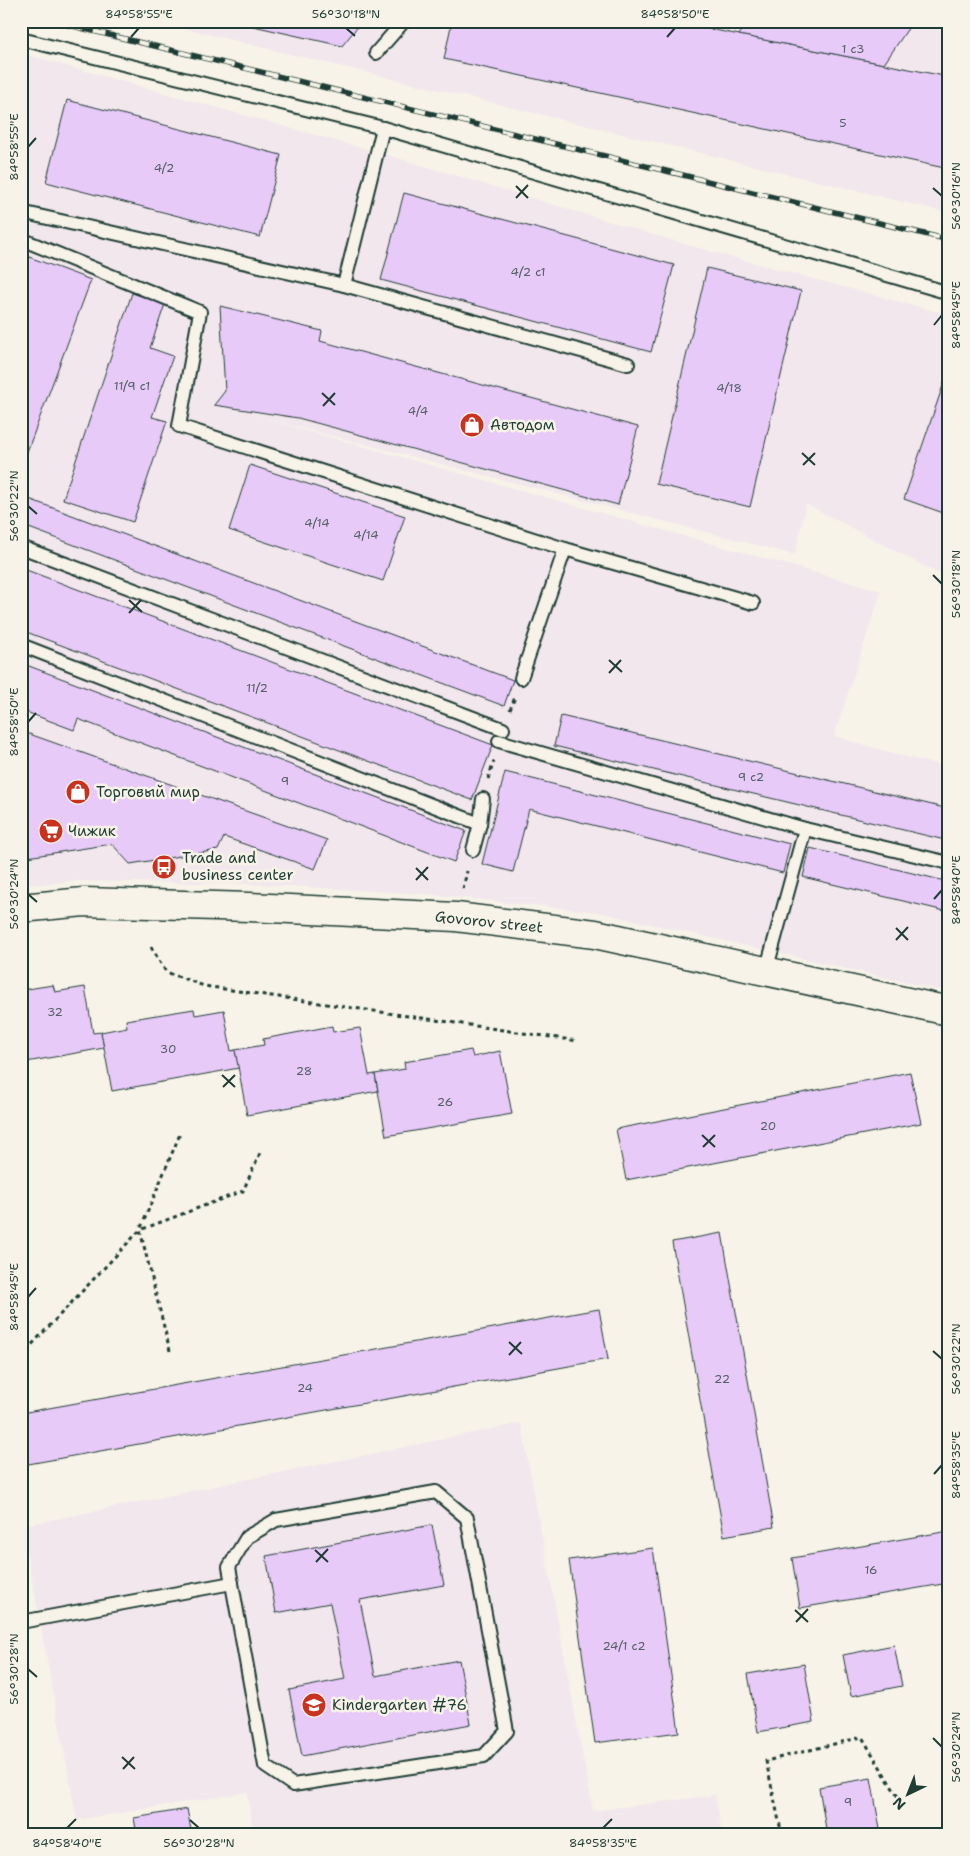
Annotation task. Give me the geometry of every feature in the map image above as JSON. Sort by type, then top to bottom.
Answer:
[{"type":"street","name":"Govorov street","points":[[21,908],[84,902],[249,907],[456,917],[595,934],[949,1011]]},
{"type":"lane","points":[[376,53],[404,21]]},
{"type":"lane","points":[[21,39],[384,128],[949,293]]},
{"type":"lane","points":[[344,286],[384,128]]},
{"type":"lane","points":[[21,212],[344,286],[628,364]]},
{"type":"lane","points":[[21,239],[200,312],[179,426],[565,549],[753,603]]},
{"type":"lane","points":[[21,547],[501,735],[805,829],[949,862]]},
{"type":"lane","points":[[522,678],[565,549]]},
{"type":"lane","points":[[21,645],[480,824]]},
{"type":"lane","points":[[472,850],[480,824],[483,799]]},
{"type":"lane","points":[[766,972],[805,829]]},
{"type":"lane","points":[[436,1492],[467,1518],[506,1731],[484,1756],[293,1785],[265,1766],[232,1583],[229,1567],[247,1537],[276,1520],[436,1492]]},
{"type":"lane","points":[[21,1622],[232,1583]]},
{"type":"path","points":[[483,799],[501,735],[522,678]]},
{"type":"path","points":[[456,917],[472,850]]},
{"type":"path","points":[[151,946],[166,972],[204,986],[578,1040]]},
{"type":"path","points":[[21,1356],[140,1230],[180,1134]]},
{"type":"path","points":[[140,1230],[242,1191],[261,1150]]},
{"type":"path","points":[[140,1230],[170,1351]]},
{"type":"path","points":[[782,1835],[766,1761],[862,1737],[901,1802]]},
{"type":"shaded area","points":[[153,21],[949,21],[949,213]]},
{"type":"shaded area","points":[[21,53],[401,159],[698,248],[949,315],[949,579],[806,504],[795,555],[251,415],[881,591],[834,736],[906,757],[949,767],[949,992],[598,912],[426,894],[250,884],[75,881],[21,886]]},
{"type":"shaded area","name":"Kindergarten #76","points":[[521,1423],[593,1811],[715,1795],[722,1835],[254,1835],[247,1792],[77,1820],[22,1526]]},
{"type":"building","points":[[231,21],[362,21],[342,46]]},
{"type":"building","points":[[452,21],[670,21],[949,77],[949,169],[444,59]]},
{"type":"building","points":[[670,21],[706,21],[703,28]]},
{"type":"building","points":[[748,21],[913,21],[884,64],[739,35]]},
{"type":"building","points":[[67,100],[281,155],[260,237],[46,182]]},
{"type":"building","points":[[404,193],[674,265],[651,352],[381,280]]},
{"type":"building","points":[[21,254],[91,280],[21,468]]},
{"type":"building","points":[[707,268],[801,291],[750,507],[656,484]]},
{"type":"building","points":[[132,293],[165,304],[150,348],[173,356],[152,417],[167,421],[133,522],[63,499]]},
{"type":"building","points":[[220,306],[322,331],[320,341],[638,427],[618,505],[298,418],[214,405],[225,391]]},
{"type":"building","points":[[949,368],[949,515],[904,499]]},
{"type":"building","points":[[250,465],[405,516],[383,581],[229,530]]},
{"type":"building","points":[[21,496],[513,680],[504,706],[21,525]]},
{"type":"building","points":[[21,568],[493,745],[472,800],[21,630]]},
{"type":"building","points":[[21,663],[466,831],[454,862],[78,719],[74,730],[21,710]]},
{"type":"building","points":[[561,716],[949,809],[949,841],[554,746]]},
{"type":"building","points":[[21,731],[327,840],[315,869],[224,837],[218,850],[130,864],[112,844],[21,858]]},
{"type":"building","points":[[505,772],[790,844],[783,873],[529,809],[513,872],[482,864]]},
{"type":"building","points":[[810,848],[949,882],[949,912],[803,877]]},
{"type":"building","points":[[53,985],[55,992],[85,987],[93,1033],[101,1032],[104,1048],[21,1063],[21,990]]},
{"type":"building","points":[[194,1009],[195,1015],[224,1010],[231,1051],[235,1050],[239,1068],[112,1091],[101,1032],[127,1027],[126,1020]]},
{"type":"building","points":[[332,1026],[333,1032],[360,1028],[369,1075],[375,1074],[378,1091],[247,1115],[235,1050],[264,1045],[263,1039]]},
{"type":"building","points":[[471,1050],[473,1057],[500,1051],[512,1114],[386,1136],[375,1074],[405,1069],[404,1062]]},
{"type":"building","points":[[910,1072],[921,1123],[626,1180],[616,1129]]},
{"type":"building","points":[[722,1233],[774,1527],[724,1536],[672,1242]]},
{"type":"building","points":[[599,1309],[608,1359],[23,1465],[21,1455],[21,1413]]},
{"type":"building","points":[[432,1525],[444,1585],[360,1600],[375,1676],[459,1660],[471,1724],[302,1756],[289,1690],[345,1679],[330,1603],[276,1613],[266,1556]]},
{"type":"building","points":[[949,1531],[949,1583],[800,1608],[792,1558]]},
{"type":"building","points":[[653,1548],[679,1732],[595,1743],[569,1560]]},
{"type":"building","points":[[894,1645],[902,1686],[851,1696],[843,1655]]},
{"type":"building","points":[[804,1664],[814,1722],[758,1732],[748,1674]]},
{"type":"building","points":[[871,1778],[881,1835],[827,1835],[819,1787]]},
{"type":"building","points":[[187,1809],[192,1835],[137,1835],[134,1818]]},
{"type":"railway","points":[[52,21],[949,240]]},
{"type":"place","name":"Автодом","points":[[472,425]]},
{"type":"place","name":"Торговый мир","points":[[78,792]]},
{"type":"place","name":"Чижик","points":[[51,831]]},
{"type":"place","name":"Trade and business center","points":[[164,867]]},
{"type":"place","name":"Kindergarten #76","points":[[314,1705]]}]
